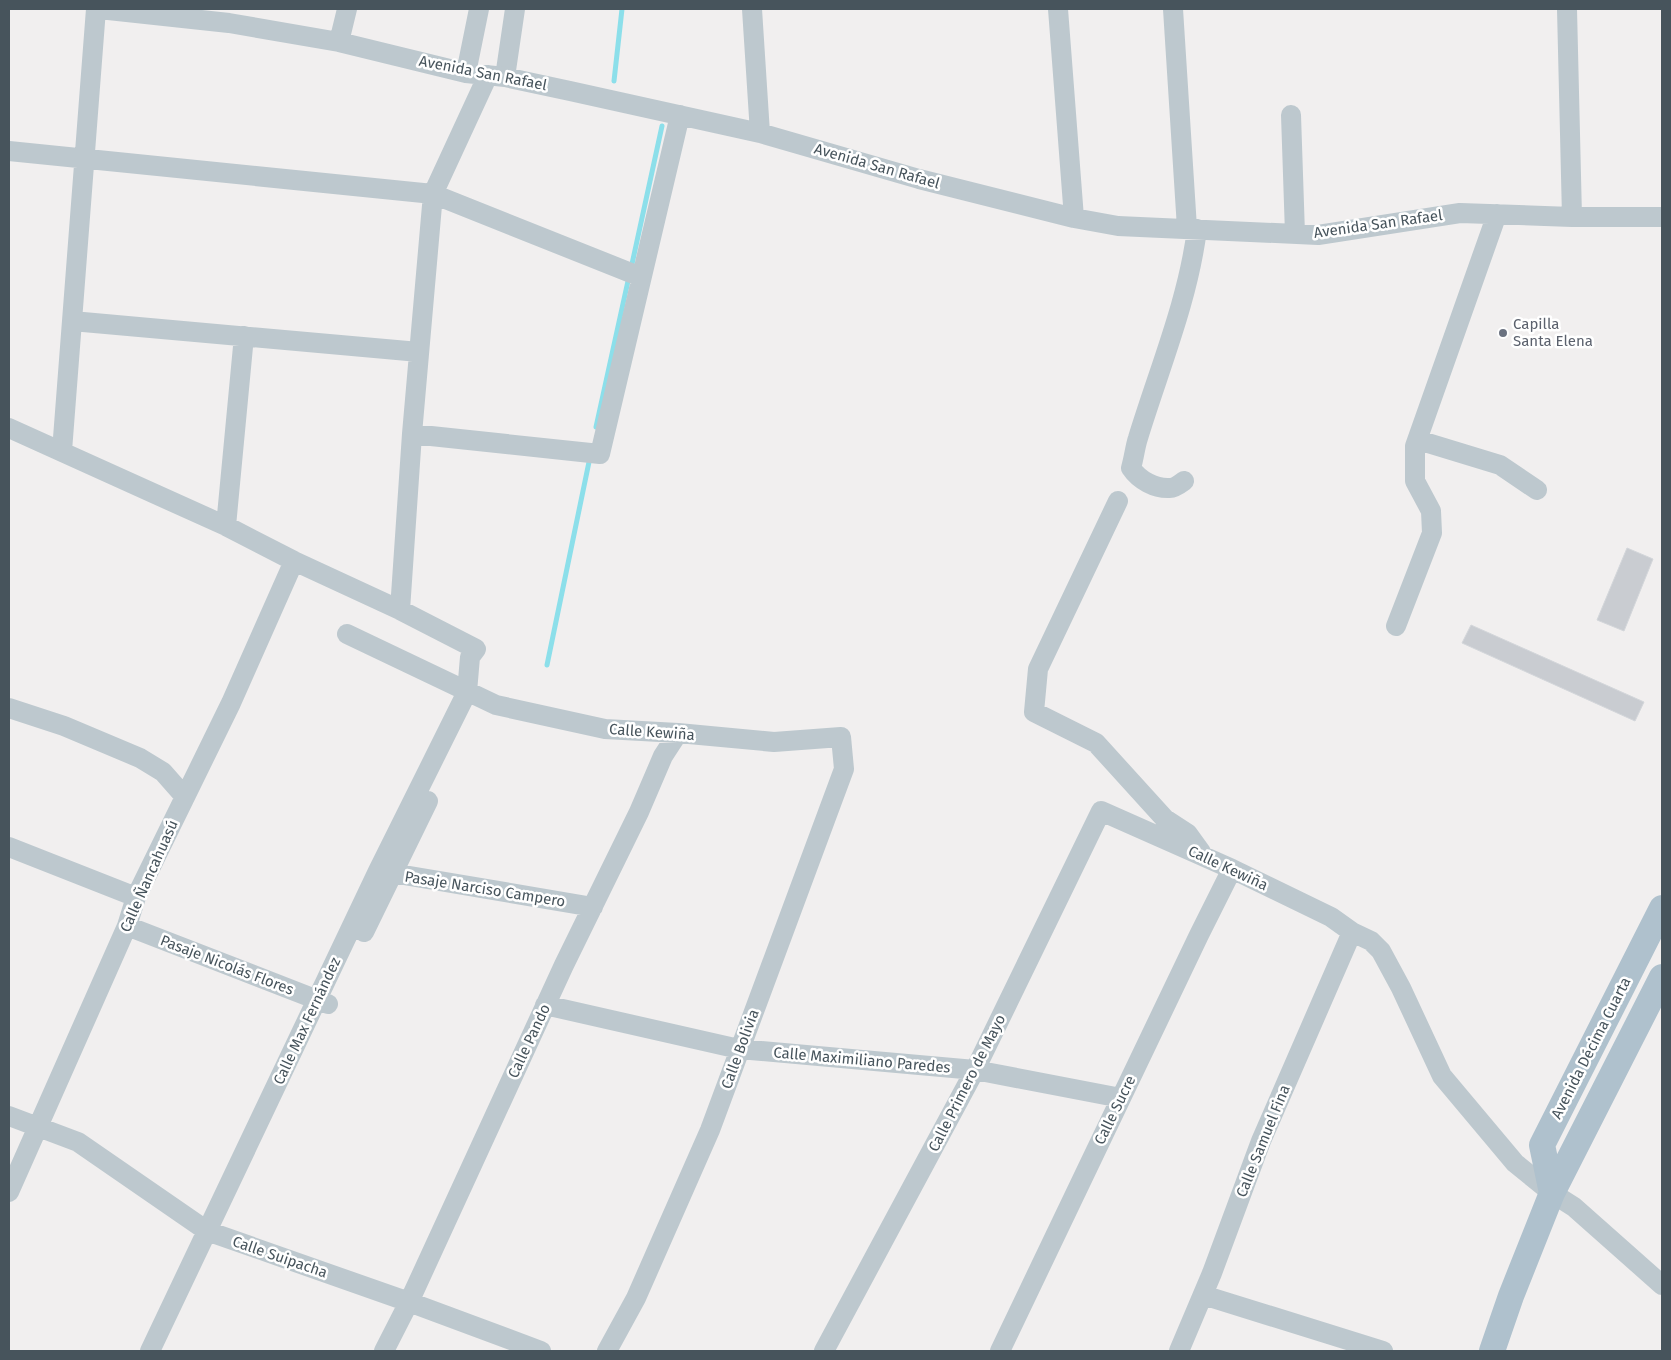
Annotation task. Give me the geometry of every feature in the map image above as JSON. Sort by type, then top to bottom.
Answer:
[{"type":"main road","name":"Avenida Décima Cuarta","points":[[1552,1193],[1542,1145],[1662,908]]},
{"type":"main road","name":"Avenida Décima Cuarta","points":[[1492,1351],[1511,1296],[1552,1193],[1662,977]]},
{"type":"street","name":"Avenida San Rafael","points":[[97,9],[229,23],[340,42],[466,72],[496,76],[760,133],[919,179],[1074,218],[1118,226],[1318,235],[1460,213],[1572,217],[1662,217]]},
{"type":"street","points":[[62,451],[97,9]]},
{"type":"street","points":[[340,42],[347,9]]},
{"type":"street","points":[[466,72],[479,9]]},
{"type":"street","points":[[400,610],[412,434],[433,194],[496,76],[515,9]]},
{"type":"street","points":[[752,9],[760,133]]},
{"type":"street","points":[[1058,9],[1074,218]]},
{"type":"street","points":[[1173,9],[1194,256],[1185,294],[1137,440],[1131,468],[1142,479],[1161,487],[1172,488],[1184,481]]},
{"type":"street","points":[[1567,9],[1572,217]]},
{"type":"street","points":[[412,434],[600,454],[680,115]]},
{"type":"street","points":[[1291,115],[1295,234]]},
{"type":"street","points":[[9,151],[433,194],[641,277]]},
{"type":"street","points":[[1396,626],[1432,533],[1431,511],[1415,481],[1415,446],[1497,214]]},
{"type":"street","points":[[72,321],[419,352]]},
{"type":"street","points":[[226,526],[244,336]]},
{"type":"street","points":[[9,428],[226,526],[476,649],[470,657],[473,695]]},
{"type":"street","points":[[1418,440],[1500,465],[1537,490]]},
{"type":"street","points":[[1118,501],[1038,669],[1034,712],[1096,743],[1165,819],[1188,834],[1204,856]]},
{"type":"street","name":"Calle Ñancahuasú","points":[[9,1192],[127,926],[136,897],[231,703],[294,561]]},
{"type":"street","name":"Calle Kewiña","points":[[347,634],[496,705],[605,729],[678,733],[774,742],[841,737]]},
{"type":"street","name":"Calle Max Fernández","points":[[164,1351],[213,1233],[322,1002],[473,695]]},
{"type":"street","points":[[9,708],[64,726],[140,758],[163,772],[185,797]]},
{"type":"street","name":"Calle Pando","points":[[384,1351],[409,1302],[592,907],[639,812],[664,756],[678,733]]},
{"type":"street","name":"Calle Bolivia","points":[[607,1351],[636,1298],[710,1130],[844,769],[841,737]]},
{"type":"street","name":"Calle Kewiña","points":[[1101,811],[1232,869],[1331,917],[1352,932],[1371,941],[1381,951],[1401,988],[1442,1076],[1515,1163],[1552,1193],[1574,1207],[1662,1286]]},
{"type":"street","name":"Calle Primero de Mayo","points":[[824,1351],[975,1070],[1101,811]]},
{"type":"street","points":[[9,847],[136,897]]},
{"type":"street","name":"Calle Sucre","points":[[1000,1351],[1232,869]]},
{"type":"street","name":"Pasaje Narciso Campero","points":[[386,872],[592,907]]},
{"type":"street","name":"Pasaje Nicolás Flores","points":[[127,926],[322,1002]]},
{"type":"street","name":"Calle Samuel Fina","points":[[1179,1351],[1203,1295],[1261,1141],[1352,932]]},
{"type":"street","name":"Calle Maximiliano Paredes","points":[[546,1005],[739,1049],[975,1070],[1121,1098]]},
{"type":"street","name":"Calle Suipacha","points":[[9,1116],[78,1142],[213,1233],[541,1351]]},
{"type":"street","name":"Calle Max Fernández","points":[[150,1351],[213,1233]]},
{"type":"street","points":[[1203,1295],[1383,1351]]},
{"type":"building","points":[[1627,548],[1653,559],[1624,631],[1597,620]]},
{"type":"building","points":[[1471,625],[1644,702],[1635,721],[1462,643]]},
{"type":"waterway","points":[[614,81],[622,9]]},
{"type":"waterway","points":[[632,264],[662,126]]},
{"type":"waterway","points":[[596,427],[628,281]]},
{"type":"waterway","points":[[547,665],[589,462]]},
{"type":"place","name":"Capilla Santa Elena","points":[[1503,333]]}]
